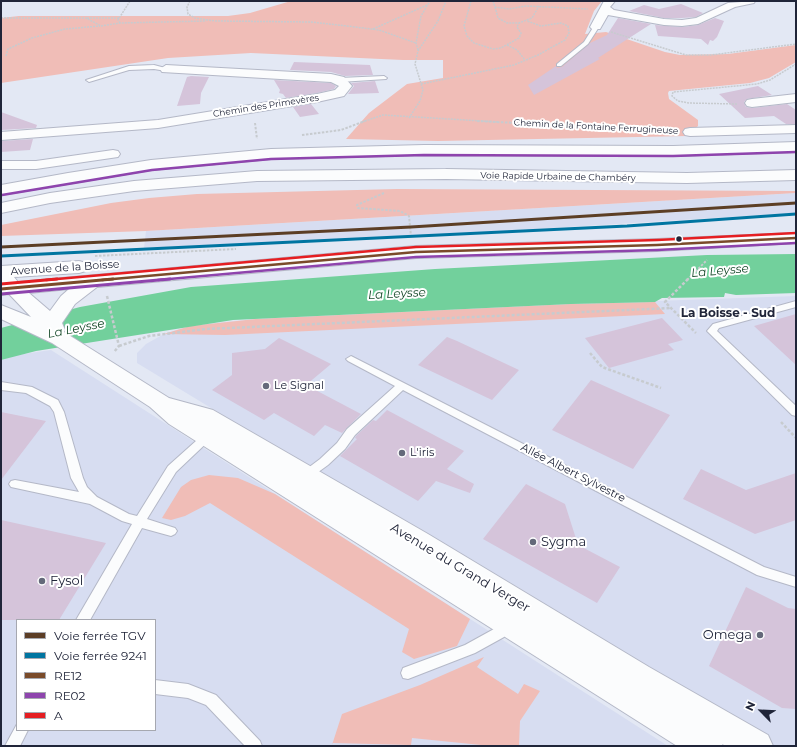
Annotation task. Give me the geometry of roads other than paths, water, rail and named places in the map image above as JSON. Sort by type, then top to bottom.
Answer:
[{"type":"main road","points":[[1,179],[128,163],[254,155],[417,150],[673,151],[796,147]]},
{"type":"main road","points":[[1,190],[114,170],[254,155]]},
{"type":"main road","points":[[1,208],[50,198],[154,184],[232,177],[320,174]]},
{"type":"main road","points":[[1,221],[124,198],[207,186],[320,174]]},
{"type":"main road","name":"Voie Rapide Urbaine de Chambéry","points":[[320,174],[644,178],[726,178],[796,175]]},
{"type":"main road","name":"Avenue de la Boisse","points":[[1,272],[319,251],[415,247],[625,246],[796,238]]},
{"type":"main road","name":"Avenue de la Boisse","points":[[6,285],[99,287],[318,262],[415,247]]},
{"type":"main road","name":"Avenue du Grand Verger","points":[[6,285],[35,310],[55,331],[90,357],[158,401],[177,418],[707,746]]},
{"type":"main road","points":[[55,331],[68,300],[99,287]]},
{"type":"main road","name":"Avenue du Grand Verger","points":[[8,314],[55,331]]},
{"type":"main road","name":"Avenue du Grand Verger","points":[[158,401],[205,416],[419,542],[638,677],[757,746]]},
{"type":"street","points":[[596,28],[601,16],[608,6],[620,15],[664,22],[682,23],[698,21],[732,5],[750,1]]},
{"type":"street","name":"Chemin des Primevères","points":[[1,136],[158,124],[317,98],[339,93],[346,86],[345,83],[340,80],[166,69]]},
{"type":"street","points":[[752,103],[796,98]]},
{"type":"street","name":"Chemin de la Fontaine Ferrugineuse","points":[[690,132],[796,129]]},
{"type":"street","points":[[1,165],[36,165],[113,154]]},
{"type":"lane","points":[[559,65],[586,43],[596,28]]},
{"type":"lane","points":[[89,80],[129,68],[154,66],[166,69]]},
{"type":"lane","points":[[340,80],[384,78]]},
{"type":"lane","points":[[796,304],[716,326],[712,332],[796,412]]},
{"type":"lane","name":"Allée Albert Sylvestre","points":[[351,359],[761,571],[796,582]]},
{"type":"lane","points":[[1,386],[28,390],[54,403],[59,412],[77,478],[82,490],[93,500],[108,510],[171,531]]},
{"type":"lane","points":[[84,619],[172,469],[208,437],[213,434],[223,434],[279,468],[306,475],[341,446],[351,432],[401,386]]},
{"type":"lane","points":[[15,484],[93,500]]},
{"type":"lane","points":[[408,673],[470,649],[499,633],[512,618],[518,617],[579,651],[638,677]]},
{"type":"lane","points":[[156,687],[188,691],[211,700],[255,746]]},
{"type":"lane","points":[[12,746],[20,731]]},
{"type":"water","name":"La Leysse","points":[[796,254],[796,293],[736,295],[725,293],[724,297],[662,298],[655,302],[571,304],[233,320],[36,351],[1,360],[1,328],[80,307],[191,287],[435,269],[707,255]]},
{"type":"rail line","name":"TGV","points":[[1,247],[411,227],[796,203]]},
{"type":"rail line","name":"9241","points":[[1,256],[627,226],[796,214]]},
{"type":"place","name":"Le Signal","points":[[266,386]]},
{"type":"place","name":"L'iris","points":[[402,453]]},
{"type":"place","name":"Sygma","points":[[533,542]]},
{"type":"place","name":"Fysol","points":[[42,581]]},
{"type":"place","name":"Omega","points":[[760,635]]},
{"type":"district","name":"La Boisse - Sud","points":[[728,313]]}]
